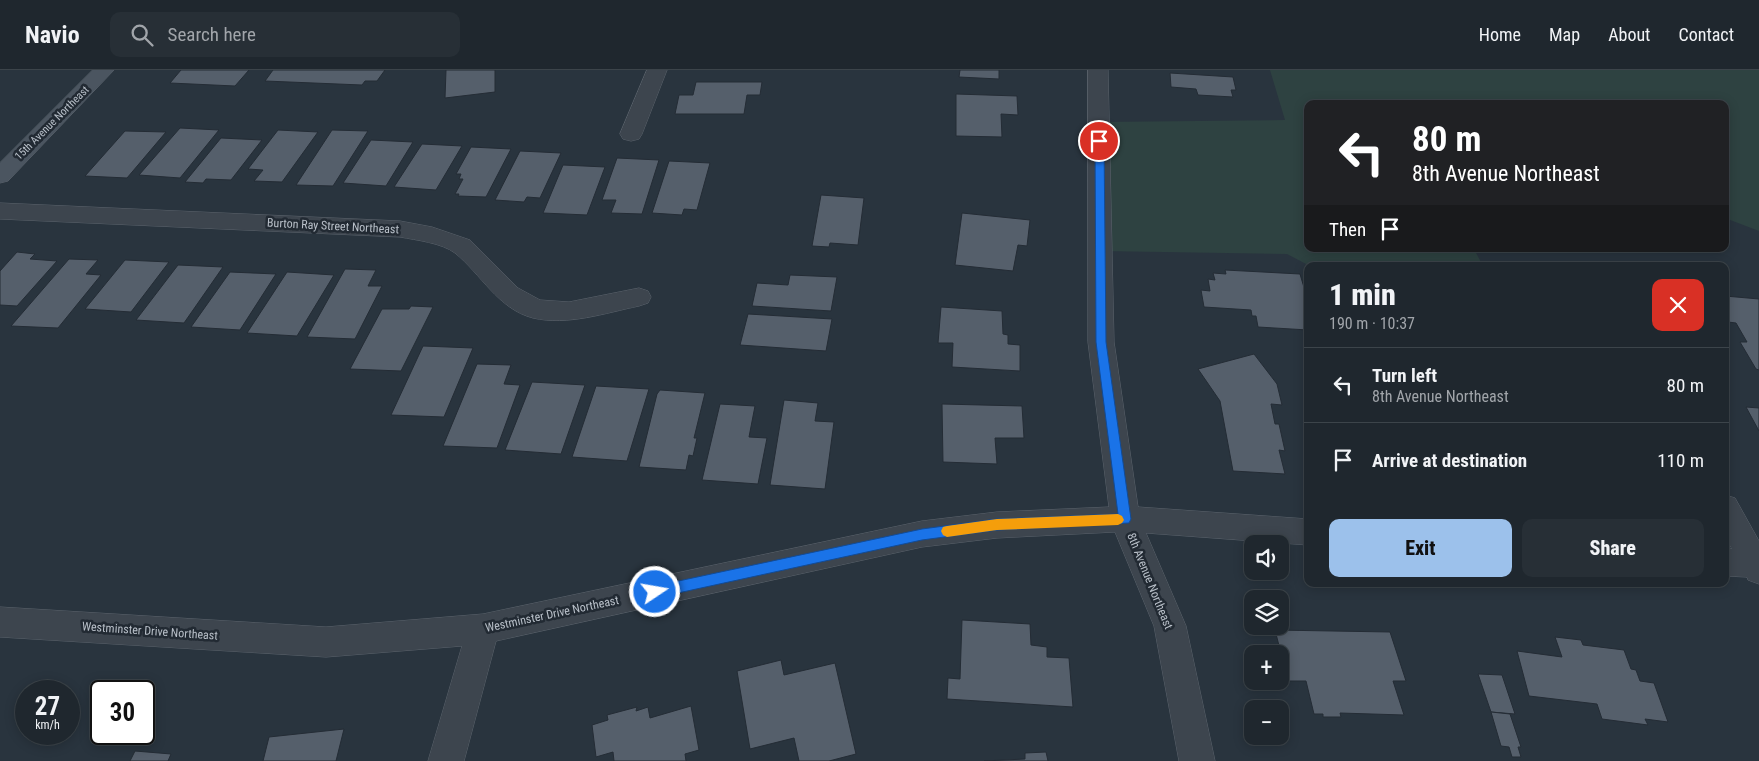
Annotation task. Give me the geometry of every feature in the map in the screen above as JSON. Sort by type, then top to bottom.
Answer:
[{"type":"street","name":"15th Avenue Northeast","points":[[0,176],[104,70]]},
{"type":"street","points":[[632,134],[657,70]]},
{"type":"street","name":"8th Avenue Northeast","points":[[1098,70],[1101,342],[1125,519],[1170,626],[1197,761]]},
{"type":"street","name":"Burton Ray Street Northeast","points":[[0,210],[400,229],[432,235],[462,246],[509,294],[535,309],[569,312],[639,297]]},
{"type":"street","points":[[1729,514],[1757,567]]},
{"type":"street","name":"Westminster Drive Northeast","points":[[0,622],[326,642],[483,629],[922,534],[997,525],[1125,519],[1304,532]]},
{"type":"street","points":[[1729,563],[1757,567]]},
{"type":"street","points":[[446,761],[483,629]]},
{"type":"green space","points":[[1270,70],[1759,70],[1759,231],[1729,220],[1729,100],[1304,100],[1304,252],[1476,252],[1481,262],[1304,263],[1287,254],[1100,251],[1099,122],[1285,120]]},
{"type":"building","points":[[181,70],[249,70],[235,86],[170,83]]},
{"type":"building","points":[[273,70],[385,70],[377,81],[365,81],[362,85],[265,81]]},
{"type":"building","points":[[446,70],[495,70],[495,92],[445,98]]},
{"type":"building","points":[[960,70],[999,70],[999,79],[959,77]]},
{"type":"building","points":[[1170,73],[1233,77],[1236,90],[1231,90],[1233,97],[1198,95],[1196,89],[1171,87]]},
{"type":"building","points":[[696,82],[762,82],[760,95],[747,95],[744,114],[675,114],[679,95],[693,95]]},
{"type":"building","points":[[956,94],[1017,96],[1018,115],[1001,114],[1002,137],[956,136]]},
{"type":"building","points":[[180,128],[219,130],[180,178],[139,175]]},
{"type":"building","points":[[278,130],[318,132],[282,182],[254,181],[263,170],[248,169]]},
{"type":"building","points":[[332,130],[368,131],[333,186],[296,185]]},
{"type":"building","points":[[125,131],[166,132],[127,178],[85,176]]},
{"type":"building","points":[[221,138],[262,140],[231,180],[206,179],[203,183],[185,182]]},
{"type":"building","points":[[371,140],[413,142],[386,186],[343,183]]},
{"type":"building","points":[[422,144],[462,146],[436,190],[394,187]]},
{"type":"building","points":[[471,147],[511,149],[486,197],[458,196],[459,194],[455,194],[463,179],[459,179],[461,174],[456,174]]},
{"type":"building","points":[[520,151],[561,153],[540,198],[527,197],[524,202],[495,200]]},
{"type":"building","points":[[617,158],[659,160],[642,214],[611,213],[616,200],[602,200]]},
{"type":"building","points":[[669,161],[710,163],[697,210],[684,209],[682,215],[652,213]]},
{"type":"building","points":[[563,165],[605,167],[587,215],[543,213]]},
{"type":"building","points":[[821,195],[864,198],[858,245],[830,243],[829,247],[812,246]]},
{"type":"building","points":[[962,213],[1030,220],[1027,246],[1018,245],[1013,271],[955,265]]},
{"type":"building","points":[[17,252],[35,254],[30,259],[57,261],[17,306],[0,305],[0,271]]},
{"type":"building","points":[[69,259],[98,260],[86,274],[101,275],[58,328],[11,326]]},
{"type":"building","points":[[125,260],[169,262],[131,312],[85,309]]},
{"type":"building","points":[[178,265],[223,267],[184,323],[136,320]]},
{"type":"building","points":[[345,269],[376,270],[368,286],[382,286],[355,339],[307,337]]},
{"type":"building","points":[[1225,270],[1300,274],[1304,288],[1304,330],[1258,327],[1256,316],[1252,316],[1251,310],[1204,307],[1201,290],[1210,291],[1208,279],[1215,280],[1213,273],[1226,274]]},
{"type":"building","points":[[230,272],[276,274],[240,330],[191,327]]},
{"type":"building","points":[[287,272],[334,275],[297,336],[247,333]]},
{"type":"building","points":[[790,275],[837,277],[831,311],[752,306],[757,283],[788,285]]},
{"type":"building","points":[[1729,296],[1759,299],[1759,370],[1756,369],[1740,342],[1747,342],[1736,323],[1729,322]]},
{"type":"building","points":[[411,306],[433,307],[401,371],[350,369],[382,309],[409,309]]},
{"type":"building","points":[[941,307],[1002,311],[1003,334],[1008,335],[1008,344],[1020,345],[1020,371],[952,367],[953,343],[938,343]]},
{"type":"building","points":[[748,314],[832,319],[826,351],[740,345]]},
{"type":"building","points":[[423,346],[473,348],[444,417],[391,415]]},
{"type":"building","points":[[1254,354],[1277,384],[1282,405],[1271,404],[1275,424],[1279,424],[1285,451],[1279,450],[1285,474],[1233,471],[1220,401],[1198,369]]},
{"type":"building","points":[[477,364],[511,365],[504,384],[520,385],[497,448],[443,446]]},
{"type":"building","points":[[532,382],[585,385],[561,454],[505,450]]},
{"type":"building","points":[[596,386],[649,389],[627,461],[572,457]]},
{"type":"building","points":[[660,390],[705,393],[694,438],[697,438],[693,456],[689,455],[686,470],[639,467],[657,394]]},
{"type":"building","points":[[784,400],[818,403],[815,421],[834,422],[825,489],[770,485]]},
{"type":"building","points":[[720,404],[755,406],[749,437],[767,438],[758,484],[702,480]]},
{"type":"building","points":[[942,404],[1022,406],[1024,438],[995,438],[997,464],[943,462]]},
{"type":"building","points":[[1746,407],[1759,408],[1759,431]]},
{"type":"building","points":[[962,620],[1030,624],[1031,645],[1047,647],[1047,657],[1069,658],[1073,707],[947,699],[948,678],[960,679]]},
{"type":"building","points":[[1289,630],[1390,632],[1406,681],[1393,681],[1404,715],[1340,713],[1341,717],[1323,717],[1323,714],[1314,714],[1306,681],[1289,681],[1289,645],[1279,645],[1276,635],[1289,635]]},
{"type":"building","points":[[1555,637],[1581,640],[1583,645],[1624,650],[1631,669],[1636,670],[1640,681],[1654,683],[1668,722],[1645,719],[1648,725],[1602,719],[1597,704],[1529,696],[1517,651],[1562,657]]},
{"type":"building","points":[[781,660],[784,675],[835,663],[856,754],[829,761],[799,761],[794,738],[750,749],[737,671]]},
{"type":"building","points":[[1478,674],[1502,675],[1515,714],[1491,712]]},
{"type":"building","points":[[691,706],[699,750],[685,754],[686,761],[614,761],[613,752],[596,757],[592,725],[608,720],[607,715],[637,707],[636,711],[648,707],[650,718]]},
{"type":"building","points":[[1491,712],[1510,714],[1521,747],[1518,747],[1521,757],[1512,757],[1509,747],[1501,746]]},
{"type":"building","points":[[344,729],[336,761],[263,761],[269,737]]},
{"type":"building","points":[[135,751],[171,754],[168,761],[130,761]]},
{"type":"building","points":[[1046,752],[1048,761],[984,761],[1025,759],[1025,753]]},
{"type":"slow traffic","points":[[947,531],[997,525],[1118,520]]},
{"type":"route","points":[[655,592],[922,534],[997,525],[1125,519],[1101,342],[1099,141]]}]
